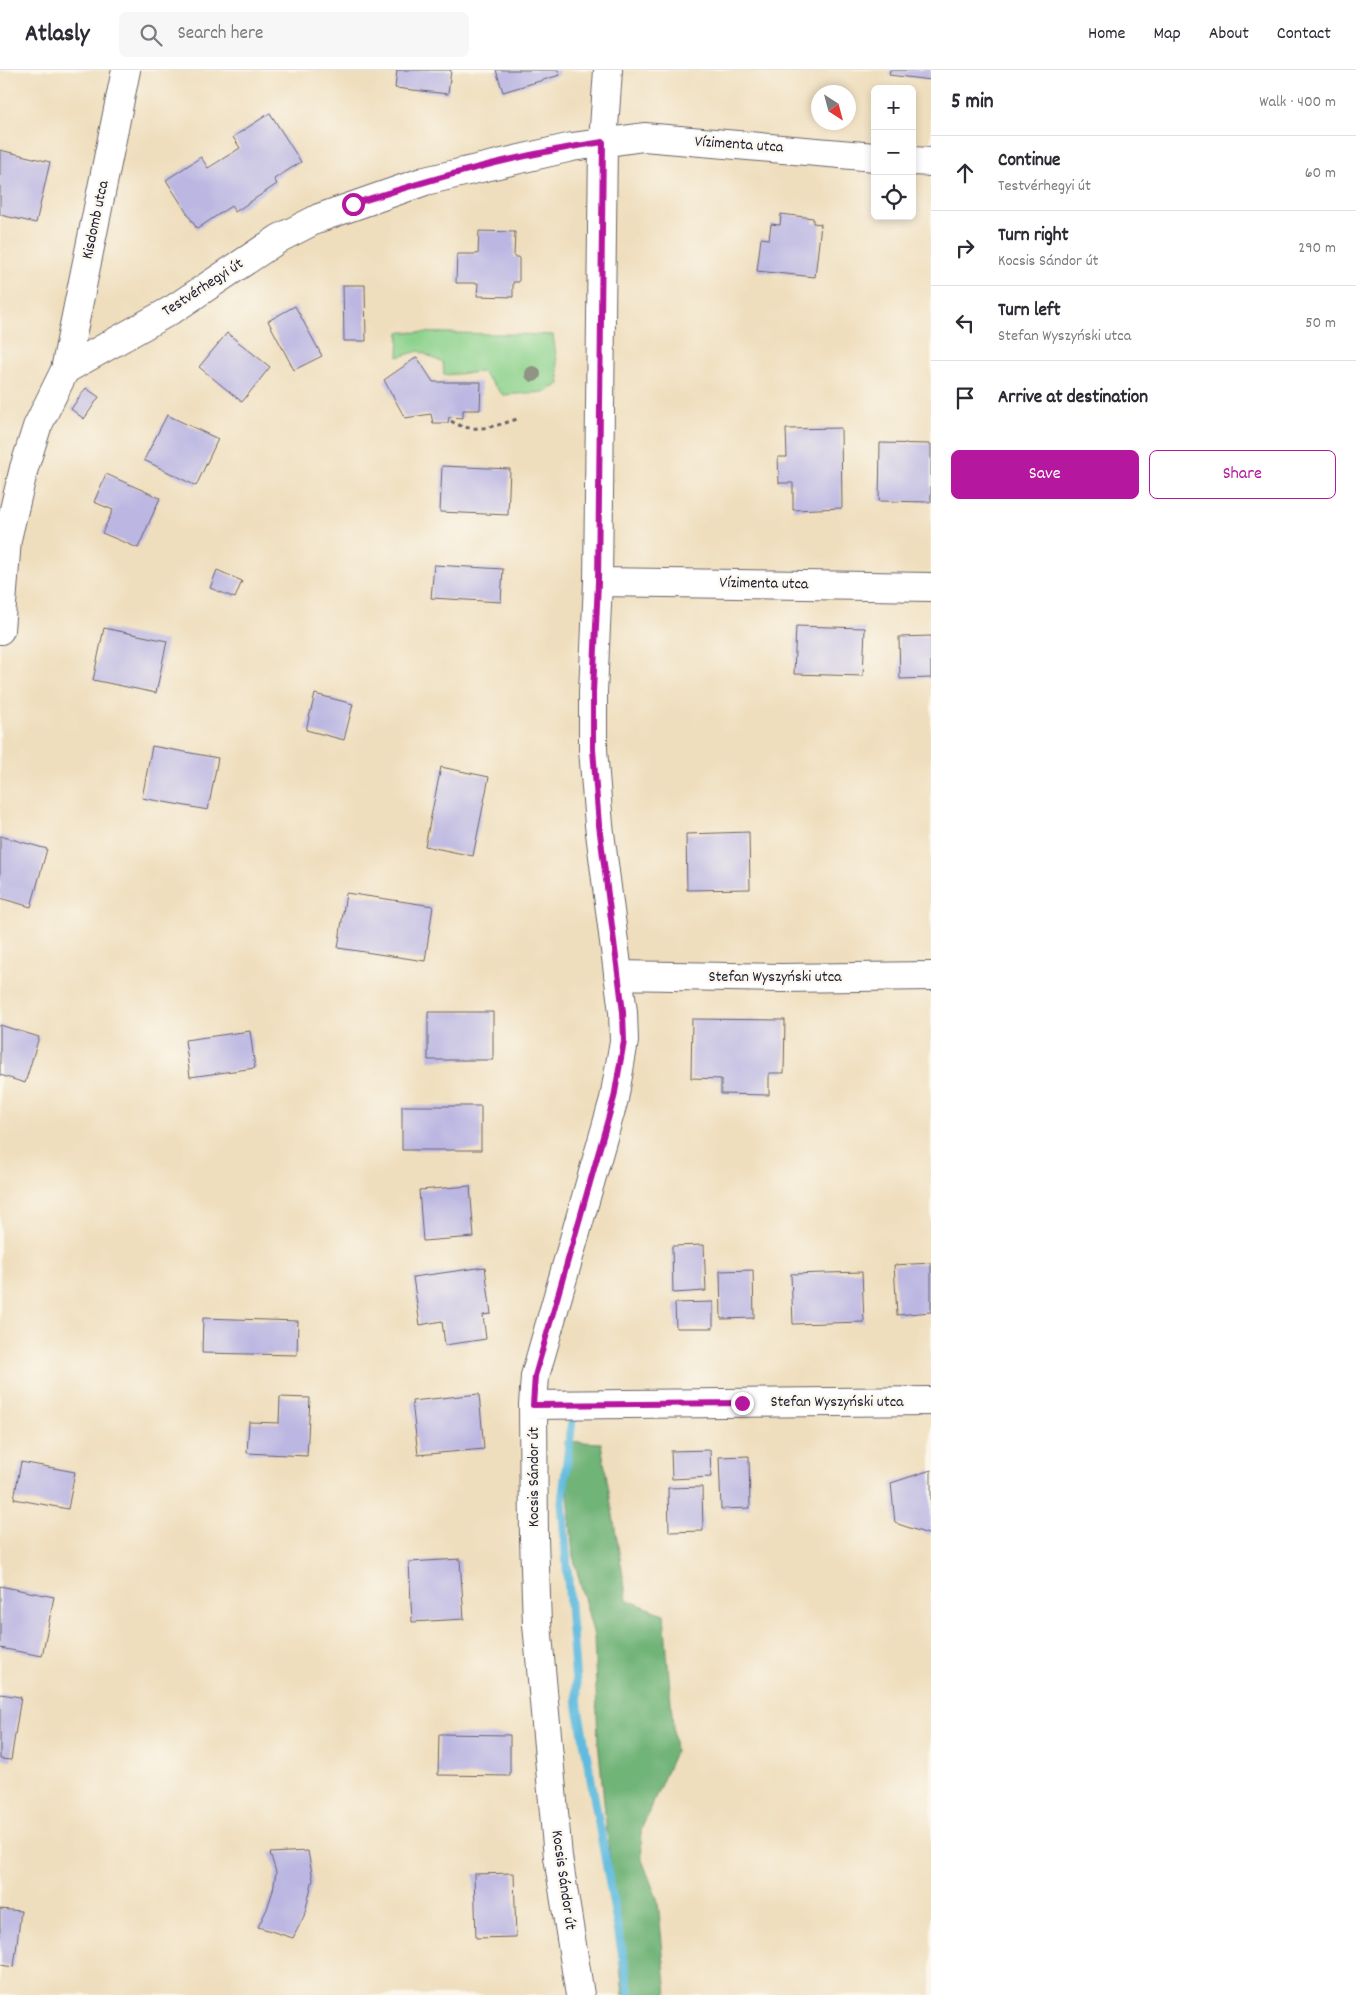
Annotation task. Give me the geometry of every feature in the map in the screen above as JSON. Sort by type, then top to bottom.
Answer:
[{"type":"street","name":"Kisdomb utca","points":[[65,370],[126,70]]},
{"type":"street","name":"Kocsis Sándor út","points":[[580,1995],[558,1857],[538,1624],[534,1539],[533,1405],[535,1376],[614,1098],[624,1041],[618,975],[599,825],[593,749],[593,692],[598,582],[603,142],[608,70]]},
{"type":"street","name":"Vízimenta utca","points":[[603,142],[644,137],[871,157]]},
{"type":"street","name":"Testvérhegyi út","points":[[65,370],[175,308],[280,238],[319,218],[425,181],[572,147],[603,142]]},
{"type":"street","points":[[916,161],[931,162]]},
{"type":"street","points":[[0,630],[4,538],[37,427],[65,370]]},
{"type":"street","name":"Vízimenta utca","points":[[598,582],[931,587]]},
{"type":"street","name":"Stefan Wyszyński utca","points":[[618,975],[781,978],[931,976]]},
{"type":"street","name":"Stefan Wyszyński utca","points":[[533,1405],[931,1401]]},
{"type":"path","points":[[450,420],[469,428],[486,428],[520,418]]},
{"type":"green space","points":[[399,332],[553,335],[560,384],[545,392],[503,395],[482,372],[444,375],[443,363],[419,351],[398,357]]},
{"type":"green space","points":[[564,1441],[601,1443],[627,1600],[664,1614],[675,1752],[641,1830],[642,1860],[658,1901],[667,1995],[623,1995],[598,1741],[594,1636],[573,1556]]},
{"type":"building","points":[[397,70],[451,70],[448,94],[395,88]]},
{"type":"building","points":[[496,70],[558,70],[560,75],[503,92]]},
{"type":"building","points":[[890,70],[931,70],[931,80],[889,75]]},
{"type":"building","points":[[270,113],[301,162],[274,179],[277,184],[235,212],[231,206],[197,229],[166,180],[201,157],[208,168],[240,148],[233,137]]},
{"type":"building","points":[[0,150],[50,162],[36,223],[0,215]]},
{"type":"building","points":[[781,214],[813,218],[813,223],[821,224],[815,277],[757,271],[761,238],[769,239],[771,224],[780,225]]},
{"type":"building","points":[[479,231],[515,232],[514,257],[519,257],[519,282],[513,282],[513,297],[477,296],[478,283],[456,283],[457,254],[478,254]]},
{"type":"building","points":[[343,285],[365,285],[366,341],[344,341]]},
{"type":"building","points":[[295,306],[322,356],[294,370],[268,321]]},
{"type":"building","points":[[227,333],[270,367],[242,402],[199,367]]},
{"type":"building","points":[[417,357],[433,382],[481,382],[480,410],[463,410],[463,418],[449,417],[448,423],[433,423],[431,414],[405,418],[384,380]]},
{"type":"building","points":[[86,388],[99,397],[84,419],[71,409]]},
{"type":"building","points":[[167,415],[218,439],[196,486],[144,460]]},
{"type":"building","points":[[841,428],[842,508],[793,510],[793,483],[779,483],[778,457],[787,457],[786,429]]},
{"type":"building","points":[[880,443],[931,444],[931,502],[879,501]]},
{"type":"building","points":[[442,466],[510,469],[508,515],[440,512]]},
{"type":"building","points":[[106,474],[160,498],[138,548],[102,533],[113,510],[94,502]]},
{"type":"building","points":[[434,565],[503,569],[501,602],[431,598]]},
{"type":"building","points":[[217,570],[242,581],[235,598],[210,588]]},
{"type":"building","points":[[796,626],[865,628],[863,676],[794,674]]},
{"type":"building","points":[[104,628],[167,641],[156,693],[93,680]]},
{"type":"building","points":[[931,636],[931,678],[900,679],[899,637]]},
{"type":"building","points":[[315,694],[353,704],[344,740],[306,730]]},
{"type":"building","points":[[152,746],[218,758],[208,810],[142,798]]},
{"type":"building","points":[[441,767],[489,777],[473,856],[425,846]]},
{"type":"building","points":[[749,832],[750,889],[687,890],[686,834]]},
{"type":"building","points":[[0,836],[47,849],[31,907],[0,898]]},
{"type":"building","points":[[346,893],[433,906],[425,961],[338,948]]},
{"type":"building","points":[[428,1012],[493,1012],[493,1060],[428,1060]]},
{"type":"building","points":[[692,1019],[785,1020],[784,1073],[769,1073],[769,1095],[721,1094],[721,1079],[691,1078]]},
{"type":"building","points":[[0,1025],[39,1037],[25,1083],[0,1075]]},
{"type":"building","points":[[250,1031],[255,1068],[190,1077],[185,1040]]},
{"type":"building","points":[[402,1106],[481,1106],[481,1150],[402,1150]]},
{"type":"building","points":[[470,1186],[474,1237],[423,1241],[419,1190]]},
{"type":"building","points":[[704,1245],[706,1291],[673,1293],[672,1246]]},
{"type":"building","points":[[931,1263],[931,1312],[897,1315],[894,1265]]},
{"type":"building","points":[[485,1267],[491,1314],[483,1315],[486,1339],[445,1345],[442,1321],[420,1325],[413,1277]]},
{"type":"building","points":[[753,1270],[754,1318],[721,1319],[720,1271]]},
{"type":"building","points":[[862,1272],[864,1322],[793,1324],[791,1274]]},
{"type":"building","points":[[713,1302],[713,1328],[676,1328],[675,1303]]},
{"type":"building","points":[[203,1318],[298,1321],[297,1355],[202,1353]]},
{"type":"building","points":[[479,1394],[484,1449],[418,1455],[412,1401]]},
{"type":"building","points":[[280,1397],[310,1398],[307,1456],[247,1453],[249,1422],[279,1423]]},
{"type":"building","points":[[710,1450],[711,1477],[672,1479],[671,1451]]},
{"type":"building","points":[[749,1456],[750,1508],[721,1509],[719,1457]]},
{"type":"building","points":[[21,1462],[75,1472],[68,1509],[14,1499]]},
{"type":"building","points":[[931,1470],[931,1535],[895,1523],[891,1483]]},
{"type":"building","points":[[702,1487],[703,1531],[669,1532],[668,1488]]},
{"type":"building","points":[[460,1559],[464,1619],[412,1622],[409,1562]]},
{"type":"building","points":[[0,1586],[54,1597],[42,1656],[0,1648]]},
{"type":"building","points":[[0,1694],[21,1697],[11,1760],[0,1759]]},
{"type":"building","points":[[439,1734],[510,1735],[510,1776],[438,1775]]},
{"type":"building","points":[[308,1851],[313,1879],[304,1916],[293,1938],[258,1927],[267,1909],[276,1872],[270,1853]]},
{"type":"building","points":[[514,1873],[516,1937],[476,1938],[474,1874]]},
{"type":"building","points":[[0,1909],[21,1911],[14,1967],[0,1965]]},
{"type":"waterway","points":[[572,1420],[562,1502],[578,1708],[630,1995]]},
{"type":"route","points":[[353,204],[425,181],[572,147],[603,142],[598,582],[593,692],[593,749],[599,825],[623,1012],[624,1041],[614,1098],[535,1376],[533,1405],[742,1403]]}]
